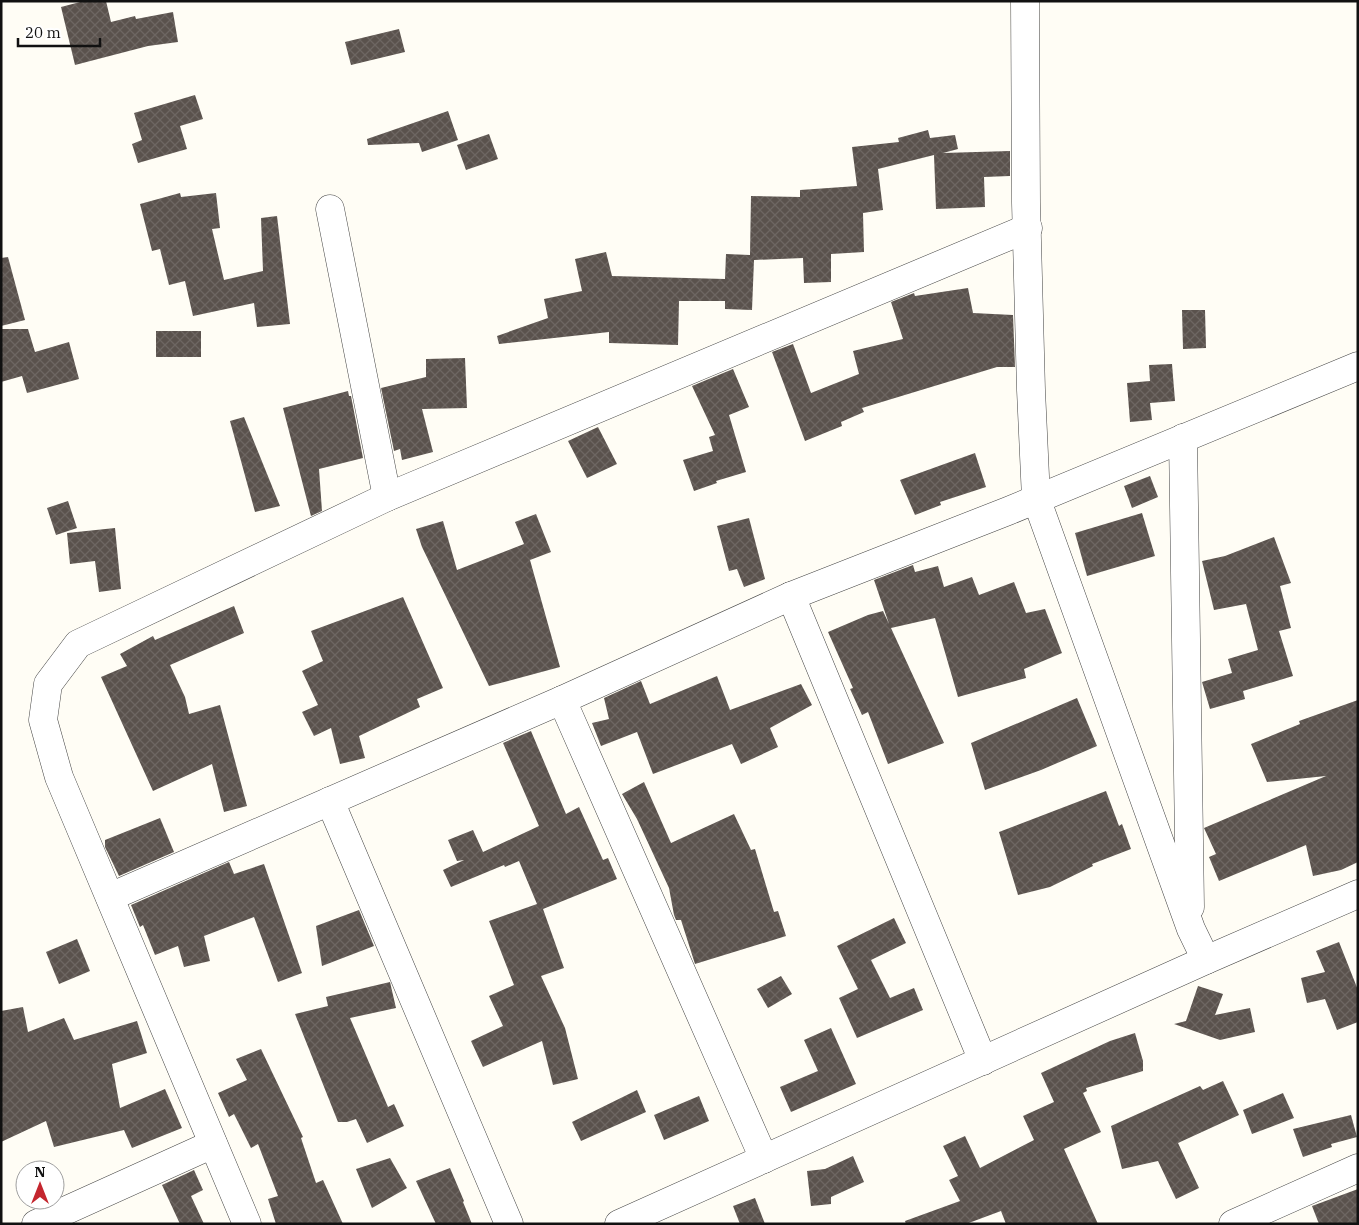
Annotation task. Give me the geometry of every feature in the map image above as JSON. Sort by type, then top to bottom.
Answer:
[{"type":"street","points":[[1024,1],[1031,390],[1036,498],[1191,929],[1206,960]]},
{"type":"street","points":[[330,209],[387,497]]},
{"type":"street","points":[[247,1224],[59,777],[43,720],[48,684],[78,644],[387,497],[1028,228]]},
{"type":"street","points":[[110,897],[562,700],[791,596],[1358,366]]},
{"type":"street","points":[[1182,438],[1191,929]]},
{"type":"street","points":[[791,596],[984,1061]]},
{"type":"street","points":[[562,700],[764,1159]]},
{"type":"street","points":[[330,801],[509,1224]]},
{"type":"street","points":[[619,1224],[1206,960],[1358,894]]},
{"type":"street","points":[[36,1224],[213,1144]]},
{"type":"street","points":[[1233,1224],[1358,1168]]},
{"type":"building","points":[[84,1],[106,1],[111,22],[135,16],[136,19],[173,12],[178,42],[148,46],[75,65],[61,7]]},
{"type":"building","points":[[399,29],[405,52],[351,65],[345,42]]},
{"type":"building","points":[[195,95],[203,119],[180,126],[187,149],[138,163],[132,144],[142,140],[134,113]]},
{"type":"building","points":[[448,111],[458,140],[422,152],[419,143],[368,145],[367,139]]},
{"type":"building","points":[[928,130],[930,138],[955,135],[958,149],[943,153],[1010,151],[1010,176],[984,177],[985,207],[936,209],[934,155],[878,169],[883,210],[863,213],[864,252],[831,254],[831,282],[804,283],[803,258],[754,260],[752,310],[725,309],[725,301],[679,301],[678,345],[609,343],[609,332],[499,344],[497,336],[548,318],[544,299],[582,291],[575,259],[606,252],[612,276],[725,279],[726,254],[750,255],[751,196],[800,197],[800,190],[857,186],[852,147],[899,142],[898,138]]},
{"type":"building","points":[[489,134],[498,159],[466,170],[457,145]]},
{"type":"building","points":[[180,193],[181,197],[216,193],[220,228],[212,229],[224,280],[263,271],[261,218],[277,216],[290,324],[257,327],[254,303],[193,316],[185,281],[169,285],[160,249],[152,251],[140,204]]},
{"type":"building","points":[[8,257],[25,320],[1,326],[1,258]]},
{"type":"building","points":[[968,288],[973,313],[1013,315],[1015,367],[997,367],[862,408],[864,412],[841,422],[842,426],[805,441],[772,352],[793,344],[811,393],[859,374],[853,351],[903,339],[891,302],[914,293],[915,296]]},
{"type":"building","points":[[1182,310],[1205,310],[1206,348],[1183,349]]},
{"type":"building","points":[[1,329],[28,329],[35,352],[69,342],[79,379],[27,393],[22,376],[1,382]]},
{"type":"building","points":[[156,331],[201,331],[201,357],[156,357]]},
{"type":"building","points":[[465,358],[467,408],[422,409],[433,452],[402,460],[400,449],[394,451],[381,388],[426,377],[426,359]]},
{"type":"building","points":[[1172,364],[1175,401],[1150,403],[1152,420],[1130,422],[1127,383],[1150,381],[1149,365]]},
{"type":"building","points":[[733,369],[749,407],[729,415],[746,472],[716,481],[717,483],[694,491],[683,460],[713,451],[709,437],[715,435],[692,386]]},
{"type":"building","points":[[348,391],[349,396],[351,396],[363,458],[319,469],[322,511],[311,516],[283,408]]},
{"type":"building","points":[[244,417],[280,506],[255,512],[230,421]]},
{"type":"building","points":[[598,427],[617,464],[587,478],[568,441]]},
{"type":"building","points":[[975,453],[986,487],[940,502],[941,505],[915,515],[900,480]]},
{"type":"building","points":[[1150,476],[1158,497],[1132,508],[1124,486]]},
{"type":"building","points":[[68,501],[77,528],[56,535],[47,508]]},
{"type":"building","points":[[1142,513],[1155,556],[1087,576],[1075,533]]},
{"type":"building","points":[[536,514],[551,552],[530,560],[560,667],[489,686],[422,547],[416,529],[443,521],[457,570],[524,544],[515,522]]},
{"type":"building","points":[[749,518],[765,579],[744,587],[737,569],[729,571],[717,526]]},
{"type":"building","points":[[115,528],[121,589],[99,592],[95,561],[70,564],[67,533]]},
{"type":"building","points":[[1274,537],[1291,583],[1280,586],[1291,628],[1279,631],[1293,676],[1243,691],[1245,699],[1210,709],[1202,682],[1232,673],[1228,659],[1258,650],[1246,604],[1214,610],[1202,561],[1225,556]]},
{"type":"building","points":[[913,565],[915,572],[938,566],[944,587],[972,577],[979,595],[1014,582],[1026,613],[1045,609],[1062,653],[1024,669],[1026,678],[958,697],[935,618],[891,628],[944,743],[888,764],[868,712],[862,715],[850,689],[853,688],[828,632],[868,615],[883,611],[889,624],[874,580]]},
{"type":"building","points":[[403,597],[443,688],[417,699],[420,707],[359,736],[365,758],[340,764],[331,728],[314,736],[302,712],[318,705],[302,671],[323,661],[311,631]]},
{"type":"building","points":[[234,606],[244,633],[170,665],[185,697],[189,714],[220,705],[247,806],[224,812],[212,764],[153,791],[101,677],[127,666],[120,654],[153,636],[155,640]]},
{"type":"building","points":[[717,676],[730,710],[801,684],[812,705],[770,728],[778,747],[741,764],[732,744],[653,774],[637,732],[601,746],[592,723],[609,719],[604,698],[641,681],[650,704]]},
{"type":"building","points":[[1077,698],[1097,746],[1041,770],[985,790],[971,743]]},
{"type":"building","points":[[1358,700],[1358,862],[1341,870],[1313,876],[1306,845],[1219,881],[1209,857],[1216,854],[1204,828],[1326,776],[1267,782],[1251,744],[1300,724],[1299,721]]},
{"type":"building","points":[[531,731],[566,814],[579,807],[603,860],[608,858],[617,879],[543,909],[564,968],[541,976],[565,1028],[578,1079],[553,1085],[542,1041],[483,1067],[471,1041],[503,1026],[489,996],[514,985],[489,921],[537,904],[519,861],[505,867],[504,865],[451,887],[443,870],[464,860],[457,861],[448,840],[473,830],[483,852],[539,826],[503,743]]},
{"type":"building","points":[[644,782],[671,843],[734,814],[751,850],[755,849],[774,912],[778,911],[786,936],[695,964],[681,920],[676,920],[674,915],[669,888],[637,819],[622,794]]},
{"type":"building","points":[[1106,791],[1119,826],[1122,824],[1131,849],[1092,864],[1093,866],[1050,887],[1018,895],[999,832]]},
{"type":"building","points":[[160,818],[174,852],[119,876],[105,847],[105,840]]},
{"type":"building","points":[[229,862],[234,874],[264,864],[302,973],[278,982],[254,917],[204,936],[210,961],[184,967],[178,946],[155,955],[143,925],[140,927],[131,905]]},
{"type":"building","points":[[359,910],[374,946],[322,966],[316,926]]},
{"type":"building","points":[[894,918],[906,943],[871,960],[890,998],[914,988],[923,1010],[857,1038],[839,998],[858,989],[837,946]]},
{"type":"building","points":[[77,939],[90,971],[59,984],[46,952]]},
{"type":"building","points":[[1339,942],[1358,990],[1358,1022],[1337,1030],[1325,999],[1307,1003],[1301,978],[1325,972],[1316,951]]},
{"type":"building","points":[[781,976],[792,994],[768,1008],[757,989]]},
{"type":"building","points":[[390,982],[396,1008],[350,1018],[388,1107],[394,1104],[404,1126],[367,1143],[356,1119],[338,1122],[295,1014],[328,1006],[326,997]]},
{"type":"building","points":[[1198,986],[1223,994],[1215,1015],[1250,1008],[1255,1032],[1220,1040],[1174,1024],[1186,1021]]},
{"type":"building","points":[[23,1007],[28,1032],[64,1018],[74,1040],[137,1021],[147,1053],[112,1064],[120,1108],[165,1089],[182,1128],[132,1148],[124,1130],[54,1147],[46,1121],[1,1142],[1,1011]]},
{"type":"building","points":[[831,1028],[856,1084],[791,1112],[780,1087],[818,1071],[804,1040]]},
{"type":"building","points":[[1135,1033],[1143,1061],[1143,1071],[1086,1088],[1087,1091],[1083,1093],[1101,1132],[1064,1149],[1098,1224],[1006,1224],[1001,1211],[966,1224],[906,1224],[905,1221],[960,1201],[949,1180],[958,1176],[943,1146],[965,1136],[980,1168],[1034,1140],[1023,1116],[1054,1102],[1041,1073],[1110,1041]]},
{"type":"building","points":[[261,1049],[303,1137],[301,1138],[316,1183],[323,1180],[343,1224],[276,1224],[268,1199],[278,1196],[258,1144],[251,1148],[234,1114],[229,1117],[218,1093],[247,1080],[236,1059]]},
{"type":"building","points":[[1223,1081],[1239,1115],[1178,1143],[1199,1188],[1176,1199],[1158,1161],[1122,1169],[1111,1126],[1200,1086],[1203,1090]]},
{"type":"building","points":[[637,1090],[646,1112],[581,1141],[572,1122]]},
{"type":"building","points":[[1283,1093],[1294,1118],[1252,1134],[1243,1110]]},
{"type":"building","points":[[699,1096],[709,1121],[664,1140],[654,1115]]},
{"type":"building","points":[[1351,1115],[1357,1137],[1331,1144],[1332,1147],[1303,1157],[1293,1129]]},
{"type":"building","points":[[853,1156],[864,1182],[831,1197],[831,1204],[811,1206],[807,1171],[825,1169]]},
{"type":"building","points":[[390,1158],[407,1188],[372,1208],[356,1169]]},
{"type":"building","points":[[450,1168],[472,1224],[436,1224],[416,1181]]},
{"type":"building","points":[[194,1170],[203,1190],[191,1196],[204,1224],[180,1224],[162,1185]]},
{"type":"building","points":[[1358,1189],[1358,1224],[1319,1224],[1312,1206]]},
{"type":"building","points":[[755,1198],[765,1224],[740,1224],[733,1206]]}]
